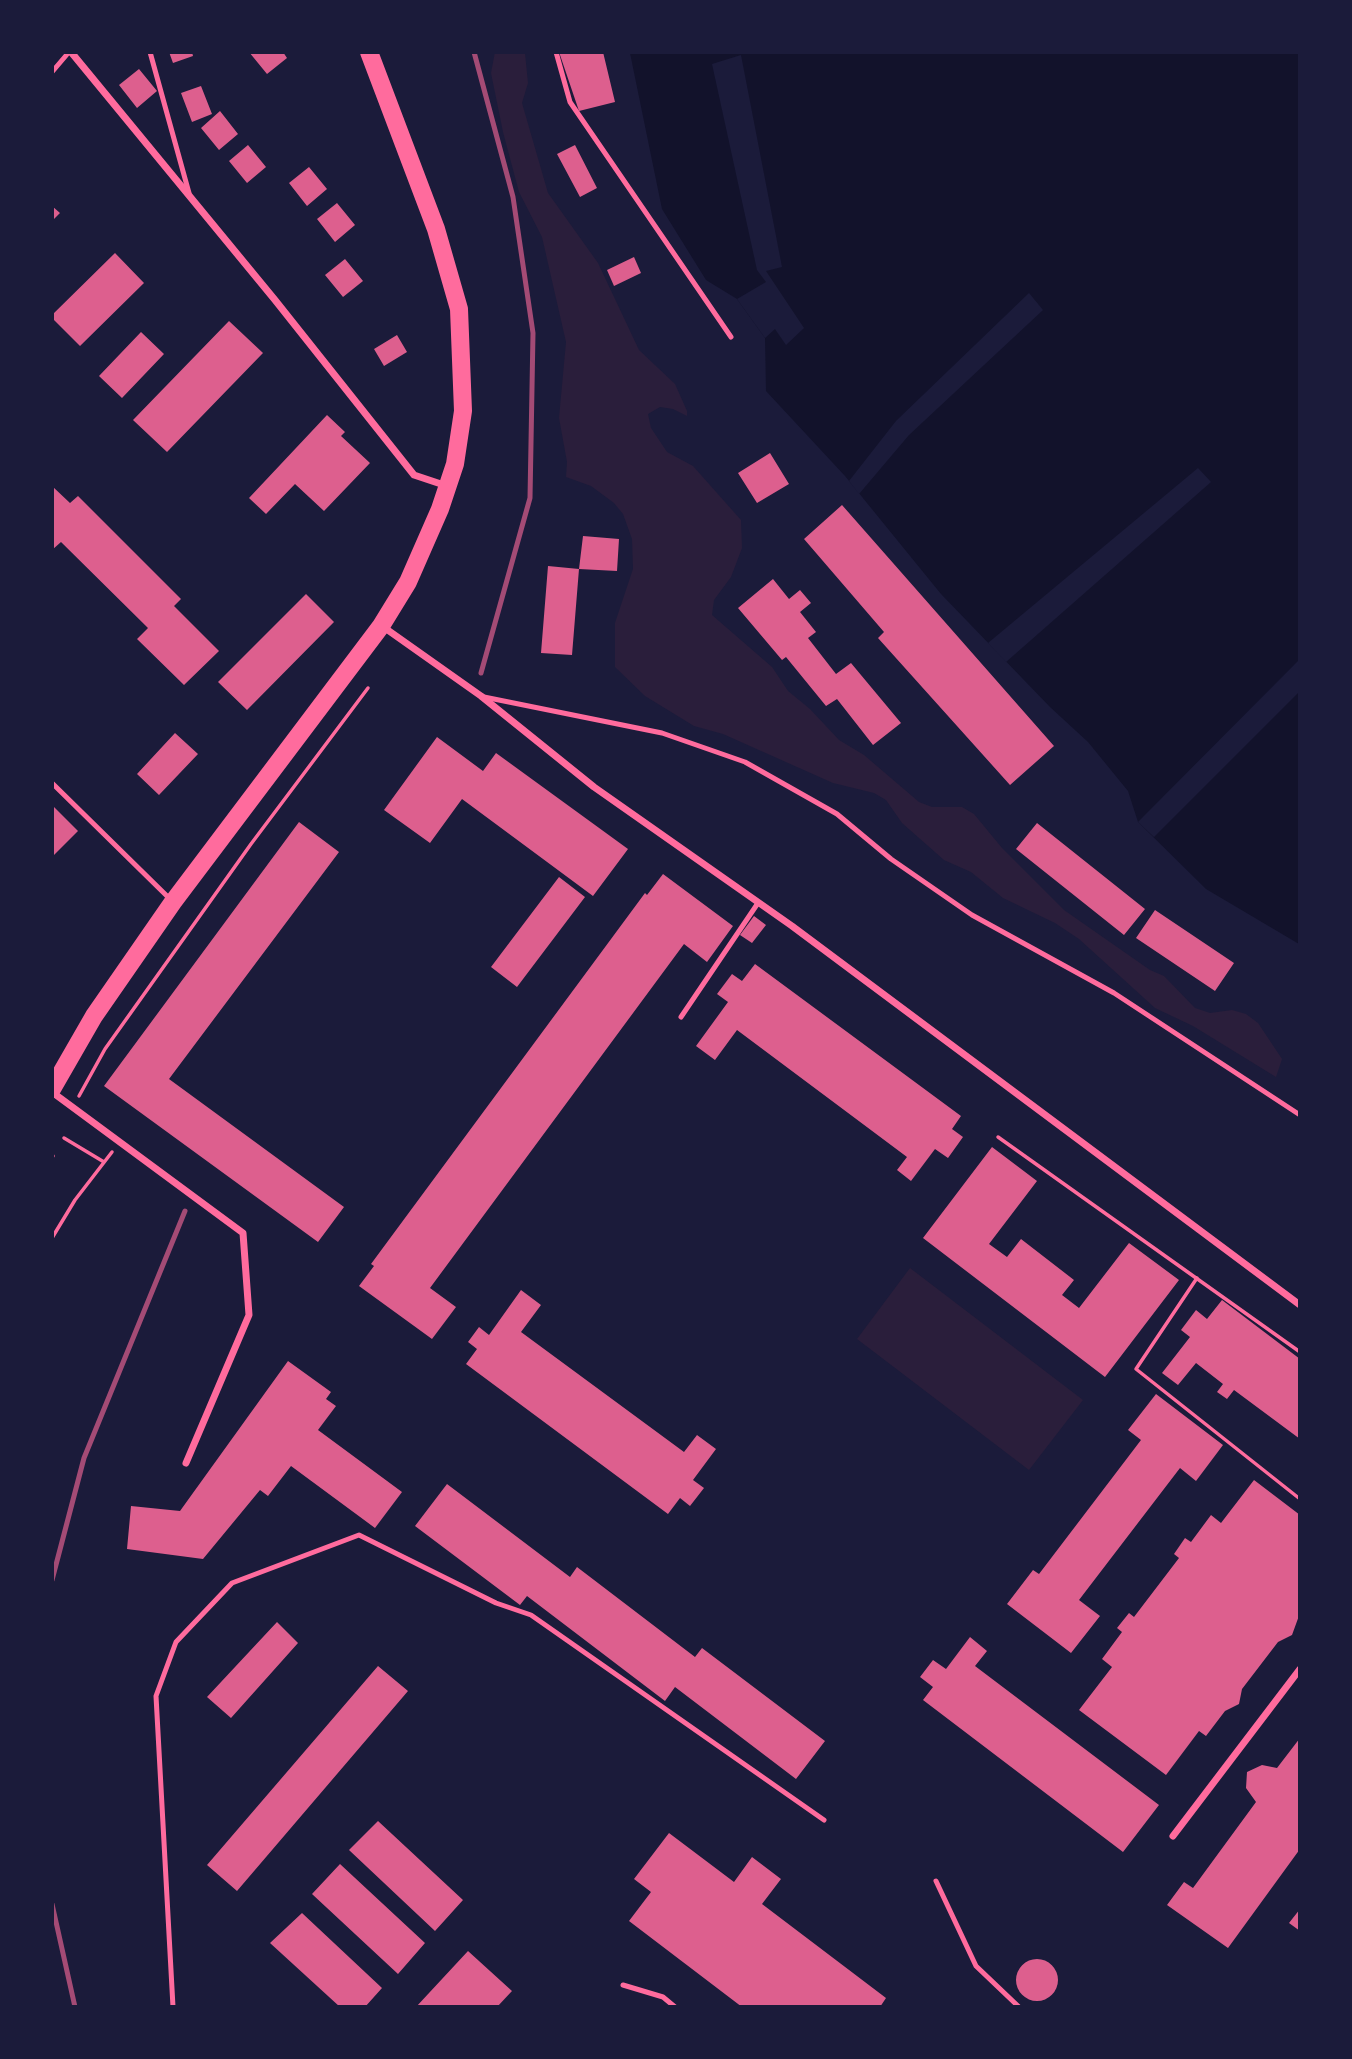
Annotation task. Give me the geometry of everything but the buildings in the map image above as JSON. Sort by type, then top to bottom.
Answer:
[{"type":"main road","points":[[52,1090],[94,1016],[173,902],[381,626],[408,582],[455,464],[463,411],[459,309],[436,229],[369,52]]},
{"type":"street","points":[[70,52],[190,196],[414,475],[448,486]]},
{"type":"street","points":[[381,626],[481,696],[594,787],[758,903],[1300,1306]]},
{"type":"street","points":[[52,1090],[243,1233],[248,1315],[186,1463]]},
{"type":"street","points":[[1173,1836],[1300,1669]]},
{"type":"lane","points":[[52,72],[70,52]]},
{"type":"lane","points":[[150,52],[190,196]]},
{"type":"lane","points":[[556,52],[570,102],[731,337]]},
{"type":"lane","points":[[481,696],[662,733],[745,762],[837,814],[891,859],[972,915],[1114,993],[1300,1115]]},
{"type":"lane","points":[[52,783],[173,902]]},
{"type":"lane","points":[[681,1017],[758,903]]},
{"type":"lane","points":[[173,2007],[156,1696],[176,1642],[232,1583],[359,1535],[496,1602],[531,1615],[824,1819]]},
{"type":"lane","points":[[936,1881],[976,1966],[1018,2007]]},
{"type":"lane","points":[[623,1985],[663,1997],[675,2007]]},
{"type":"path","points":[[73,1107],[105,1049],[251,844],[368,688]]},
{"type":"path","points":[[998,1137],[1300,1352]]},
{"type":"path","points":[[64,1138],[105,1162]]},
{"type":"path","points":[[52,1238],[75,1200],[120,1142]]},
{"type":"path","points":[[1197,1278],[1136,1370],[1300,1499]]},
{"type":"shaded area","points":[[495,52],[525,53],[528,83],[522,103],[548,193],[598,263],[639,350],[675,384],[687,411],[687,416],[673,409],[660,407],[648,414],[651,428],[667,452],[693,466],[741,520],[742,548],[731,577],[714,600],[712,615],[772,667],[788,691],[810,709],[839,740],[864,755],[919,802],[932,807],[962,807],[974,814],[1002,848],[1064,910],[1150,970],[1164,976],[1195,1008],[1210,1013],[1232,1010],[1246,1014],[1258,1023],[1282,1059],[1276,1077],[1193,1026],[1155,1008],[1079,939],[1055,923],[1003,898],[971,872],[944,860],[902,823],[886,800],[874,793],[833,783],[723,734],[694,726],[645,696],[615,667],[615,623],[633,569],[632,539],[623,514],[614,503],[591,486],[566,477],[567,462],[559,418],[566,342],[542,237],[519,192],[503,132],[491,73]]},
{"type":"shaded area","points":[[630,53],[1299,53],[1299,944],[1206,889],[1138,822],[1128,791],[1088,742],[1050,707],[941,594],[845,476],[766,391],[765,338],[737,299],[706,280],[662,209]]},
{"type":"shaded area","points":[[910,1268],[1083,1400],[1029,1470],[857,1339]]},
{"type":"pier","points":[[741,55],[782,267],[766,271],[804,328],[786,345],[775,329],[765,338],[737,299],[766,282],[757,270],[712,64]]},
{"type":"pier","points":[[1029,293],[1043,310],[909,435],[859,494],[849,481],[896,421]]},
{"type":"pier","points":[[1198,468],[1211,482],[1006,662],[988,643]]},
{"type":"pier","points":[[1299,660],[1299,692],[1154,837],[1138,822]]},
{"type":"railway","points":[[474,52],[513,197],[533,333],[530,498],[481,673]]},
{"type":"railway","points":[[52,1580],[84,1458],[185,1211]]},
{"type":"railway","points":[[52,1904],[75,2007]]}]
